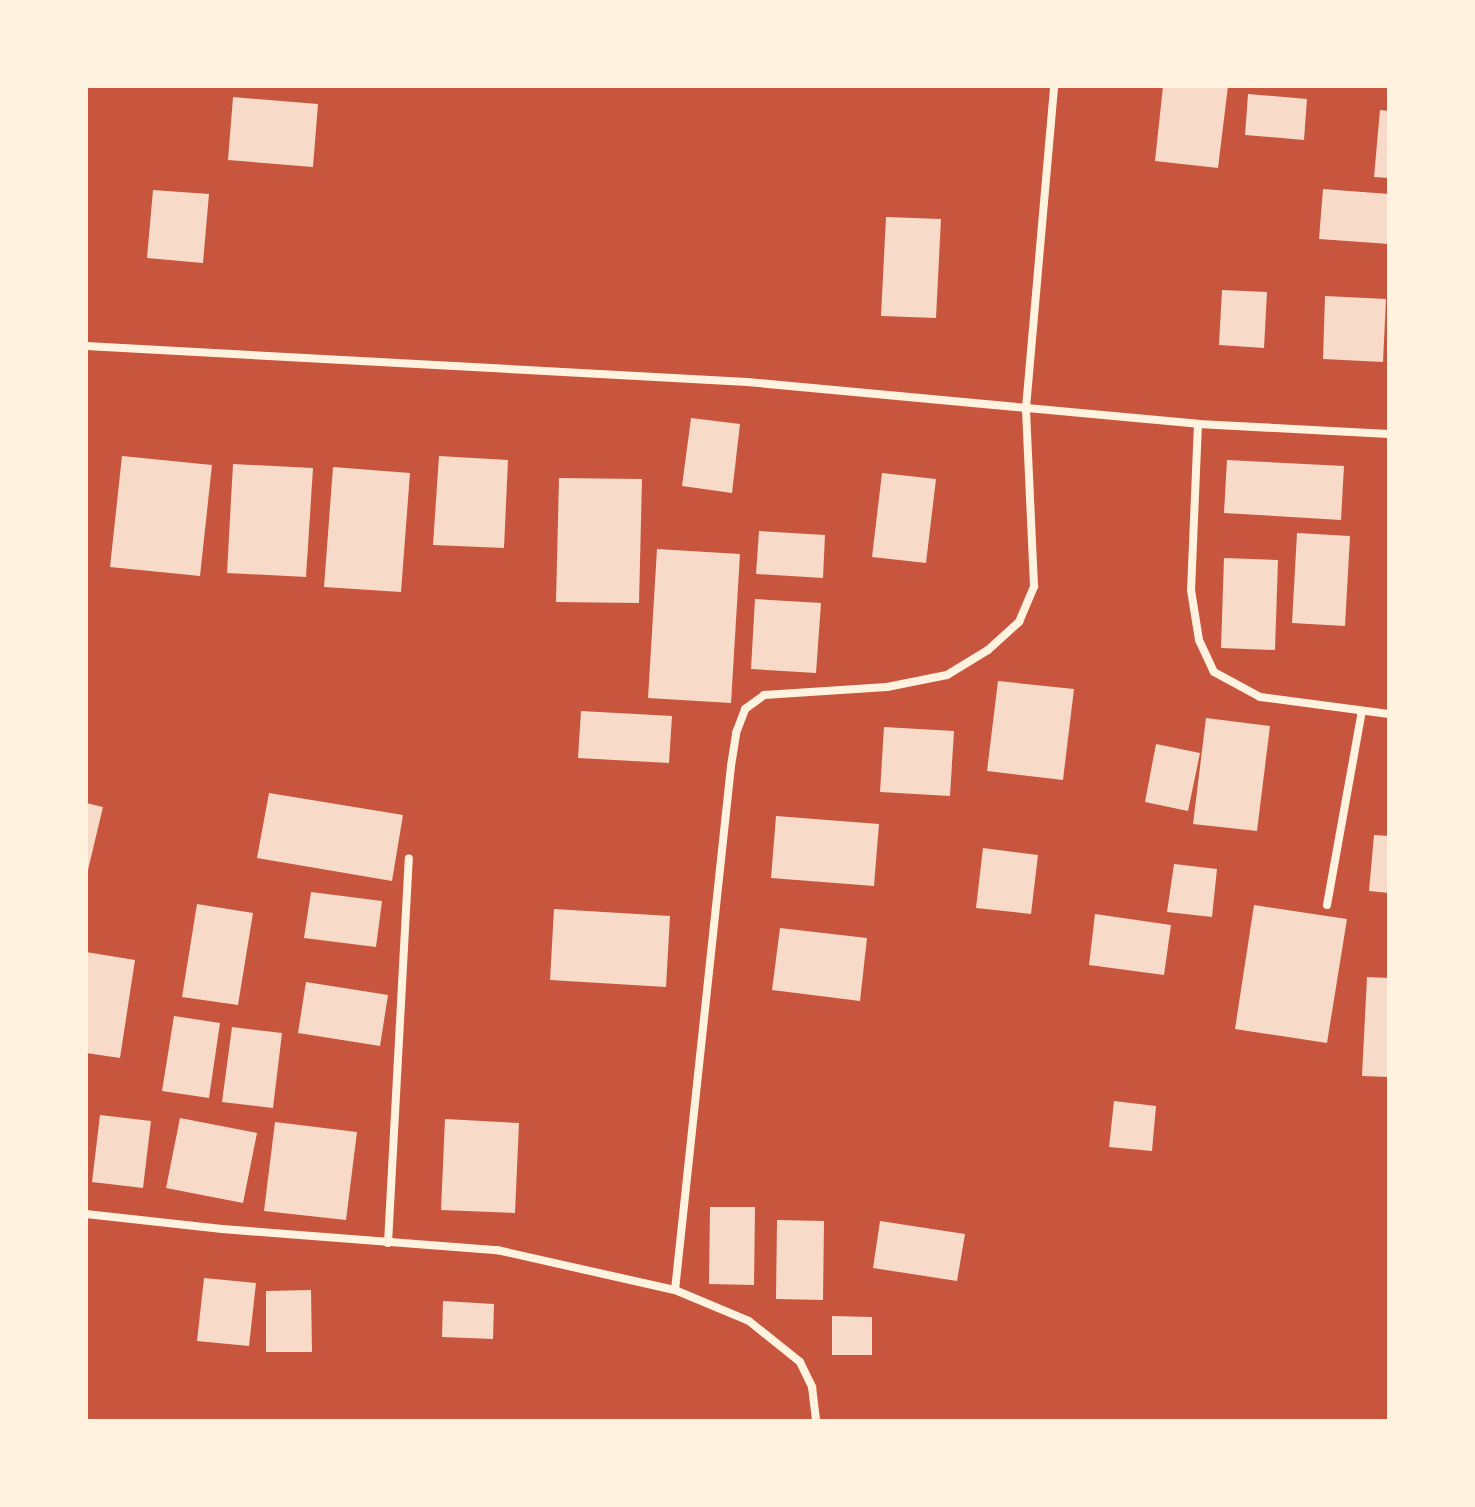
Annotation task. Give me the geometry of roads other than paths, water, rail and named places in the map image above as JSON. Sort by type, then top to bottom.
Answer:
[{"type":"street","points":[[675,1290],[731,766],[736,733],[745,709],[764,695],[887,687],[947,675],[988,650],[1019,622],[1034,586],[1026,408],[1054,86]]},
{"type":"street","points":[[86,346],[747,382],[1198,424],[1389,434]]},
{"type":"street","points":[[1198,424],[1191,590],[1199,640],[1214,672],[1260,697],[1389,714]]},
{"type":"street","points":[[1327,905],[1362,711]]},
{"type":"street","points":[[388,1243],[409,859]]},
{"type":"street","points":[[86,1214],[388,1243],[497,1250],[675,1290],[749,1321],[800,1362],[812,1387],[816,1421]]}]
